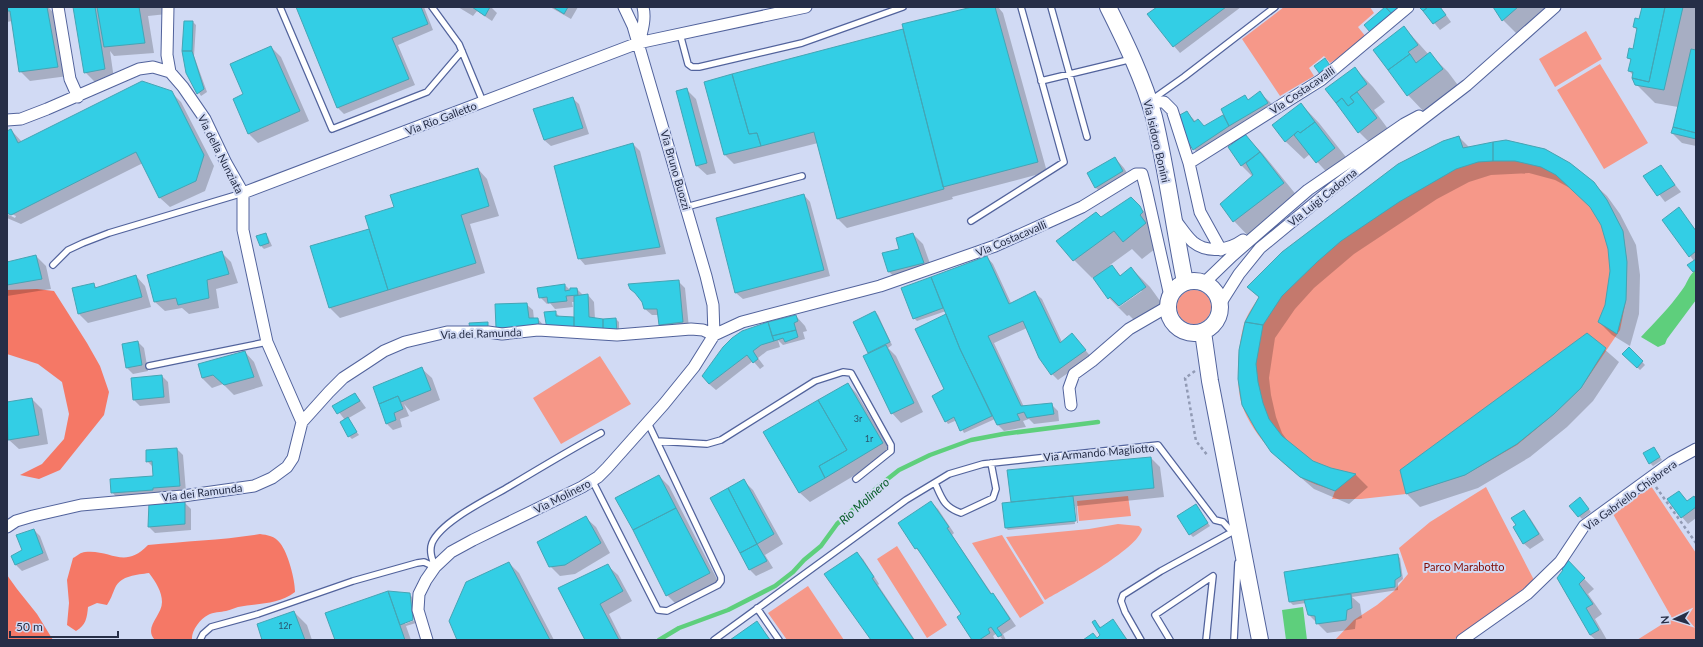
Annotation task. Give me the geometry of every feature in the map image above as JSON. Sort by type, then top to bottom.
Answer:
[{"type":"street","points":[[58,7],[70,79],[78,97]]},
{"type":"street","points":[[7,120],[21,119],[78,97],[139,69],[153,67],[170,72],[167,55],[168,7]]},
{"type":"street","points":[[624,7],[633,26],[638,43]]},
{"type":"street","points":[[638,43],[643,27],[645,7]]},
{"type":"street","name":"Via Rio Galletto","points":[[243,193],[638,43],[806,7]]},
{"type":"street","name":"Via Isidoro Bonini","points":[[1108,7],[1123,36],[1153,116],[1164,165],[1185,282]]},
{"type":"street","name":"Via Costacavalli","points":[[1189,163],[1321,80],[1408,7]]},
{"type":"street","name":"Via Luigi Cadorna","points":[[1220,304],[1239,274],[1260,248],[1334,188],[1467,85],[1555,7]]},
{"type":"street","name":"Via Bruno Buozzi","points":[[638,43],[706,276],[713,306],[714,335]]},
{"type":"street","name":"Via della Nunziata","points":[[170,72],[183,87],[205,119],[226,163],[243,193],[243,230],[267,342],[302,422]]},
{"type":"street","points":[[1148,102],[1164,102],[1172,110],[1189,163],[1200,212],[1221,250]]},
{"type":"street","name":"Via Luigi Cadorna","points":[[1204,283],[1232,256],[1308,190],[1404,124],[1441,106]]},
{"type":"street","name":"Via Costacavalli","points":[[714,335],[742,322],[880,286],[995,246],[1082,207],[1136,174],[1142,174],[1146,189],[1168,302]]},
{"type":"street","name":"Via Luigi Cadorna","points":[[1172,216],[1193,242],[1204,249],[1221,250],[1238,244],[1272,221]]},
{"type":"street","points":[[1071,405],[1070,388],[1074,374],[1092,362],[1129,329],[1168,302],[1178,285],[1185,282],[1198,281],[1212,288],[1220,304],[1218,318],[1209,329],[1203,332],[1193,334],[1183,331],[1175,326],[1169,317],[1168,302]]},
{"type":"street","name":"Via dei Ramunda","points":[[7,527],[16,521],[81,505],[183,496],[254,486],[272,478],[287,468],[293,458],[302,422],[343,378],[384,351],[405,342],[447,332],[488,332],[502,334],[538,330],[617,335],[691,329],[703,330],[714,335]]},
{"type":"street","points":[[1203,332],[1210,381],[1226,460],[1235,532],[1258,634]]},
{"type":"street","name":"Via Molinero","points":[[427,640],[418,610],[419,594],[426,580],[435,568],[451,552],[582,487],[607,468],[648,423],[694,367],[714,335]]},
{"type":"street","name":"Via Gabriello Chiabrera","points":[[1462,640],[1527,594],[1560,562],[1584,526],[1672,462],[1696,449]]},
{"type":"lane","points":[[280,7],[332,129],[427,92],[462,51]]},
{"type":"lane","points":[[432,7],[459,44],[483,102]]},
{"type":"lane","points":[[680,34],[688,64],[692,67],[698,67],[802,43],[903,7]]},
{"type":"lane","points":[[971,222],[1064,162],[1021,7]]},
{"type":"lane","points":[[1051,7],[1071,74],[1087,137]]},
{"type":"lane","points":[[1148,102],[1184,77],[1275,7]]},
{"type":"lane","points":[[1041,81],[1132,59]]},
{"type":"lane","points":[[686,207],[802,176]]},
{"type":"lane","points":[[53,265],[68,250],[83,243],[110,233],[243,193]]},
{"type":"lane","points":[[149,366],[267,342]]},
{"type":"lane","points":[[657,441],[707,444],[722,440],[815,381],[843,372],[851,373],[891,445],[891,451],[856,480]]},
{"type":"lane","points":[[592,480],[658,610],[667,611],[718,585],[721,581],[721,577],[648,423]]},
{"type":"lane","points":[[435,568],[430,553],[431,544],[437,534],[474,506],[601,433]]},
{"type":"lane","name":"Via Armando Magliotto","points":[[991,463],[1158,445],[1215,520],[1223,522],[1235,532]]},
{"type":"lane","points":[[714,640],[906,500],[935,484],[949,474],[991,463],[996,489],[993,498],[961,513],[950,509],[941,497],[935,484]]},
{"type":"lane","points":[[1141,640],[1125,612],[1121,601],[1123,595],[1161,571],[1235,532],[1234,640]]},
{"type":"lane","points":[[200,640],[203,634],[212,627],[258,614],[352,581],[417,562],[424,562],[435,568]]},
{"type":"lane","points":[[1170,640],[1155,615],[1213,576],[1206,640]]},
{"type":"lane","points":[[757,608],[779,640]]},
{"type":"lane","points":[[1235,630],[1238,640]]},
{"type":"path","points":[[1195,371],[1185,378],[1196,441],[1208,456]]},
{"type":"path","points":[[1651,478],[1696,543]]},
{"type":"green space","points":[[1284,7],[1370,7],[1374,13],[1358,27],[1366,37],[1330,63],[1324,56],[1309,68],[1314,76],[1280,96],[1242,39]]},
{"type":"green space","points":[[1586,31],[1602,59],[1555,87],[1539,59]]},
{"type":"green space","points":[[1600,64],[1648,143],[1604,169],[1557,90]]},
{"type":"green space","points":[[1459,136],[1463,148],[1506,140],[1545,149],[1570,163],[1594,182],[1607,200],[1623,231],[1627,262],[1626,300],[1620,330],[1581,388],[1554,414],[1517,445],[1465,475],[1406,494],[1361,499],[1332,499],[1335,491],[1317,485],[1299,476],[1282,462],[1265,444],[1246,415],[1240,396],[1238,376],[1240,343],[1245,320],[1259,297],[1247,287],[1282,252],[1398,164],[1443,141]]},
{"type":"green space","points":[[1191,290],[1197,290],[1206,295],[1210,301],[1210,313],[1206,319],[1197,324],[1191,324],[1182,319],[1177,310],[1177,304],[1182,295]]},
{"type":"green space","points":[[600,356],[631,404],[561,444],[533,398]]},
{"type":"green space","points":[[1651,486],[1696,553],[1696,640],[1637,640],[1672,618],[1613,514]]},
{"type":"green space","name":"Parco Marabotto","points":[[1486,487],[1534,580],[1518,599],[1453,640],[1335,640],[1354,620],[1377,605],[1394,591],[1408,574],[1399,548],[1430,522]]},
{"type":"green space","points":[[1128,496],[1131,516],[1079,521],[1077,501]]},
{"type":"green space","points":[[1118,524],[1139,526],[1142,529],[1138,537],[1128,547],[1100,568],[1045,600],[1006,537],[1089,529]]},
{"type":"green space","points":[[1002,535],[1044,603],[1020,618],[972,543]]},
{"type":"green space","points":[[897,546],[947,625],[927,638],[877,559]]},
{"type":"green space","points":[[808,586],[844,640],[787,640],[768,613]]},
{"type":"shaded area","points":[[1696,270],[1696,300],[1667,339],[1665,344],[1658,347],[1641,337],[1684,288]]},
{"type":"shaded area","points":[[37,289],[54,291],[100,366],[109,392],[104,415],[60,470],[39,479],[20,475],[42,464],[64,439],[69,414],[62,382],[38,364],[7,354],[7,290]]},
{"type":"shaded area","points":[[260,534],[271,536],[276,539],[286,553],[292,573],[295,592],[282,599],[210,614],[202,619],[197,626],[193,633],[192,640],[155,640],[151,631],[161,607],[162,598],[158,587],[149,573],[130,576],[121,580],[115,588],[107,605],[97,603],[88,607],[85,621],[76,631],[67,625],[69,603],[67,580],[73,558],[82,553],[94,552],[124,557],[132,556],[148,545],[232,538]]},
{"type":"shaded area","points":[[7,575],[37,614],[53,640],[7,640]]},
{"type":"shaded area","points":[[1303,607],[1307,640],[1286,640],[1282,610]]},
{"type":"building","points":[[7,7],[47,7],[58,67],[19,72],[10,11],[7,11]]},
{"type":"building","points":[[73,7],[95,7],[105,69],[84,73]]},
{"type":"building","points":[[97,7],[139,7],[145,43],[104,47]]},
{"type":"building","points":[[296,7],[421,7],[428,24],[392,38],[409,79],[337,108]]},
{"type":"building","points":[[472,7],[490,7],[485,16]]},
{"type":"building","points":[[553,7],[568,7],[564,14]]},
{"type":"building","points":[[972,7],[995,7],[1038,162],[943,187],[902,24]]},
{"type":"building","points":[[1157,7],[1226,7],[1173,47],[1147,14]]},
{"type":"building","points":[[1385,7],[1392,14],[1370,32],[1364,25]]},
{"type":"building","points":[[1386,7],[1401,7],[1392,14]]},
{"type":"building","points":[[1419,7],[1428,7],[1423,11]]},
{"type":"building","points":[[1428,7],[1440,7],[1446,15],[1433,24],[1423,11]]},
{"type":"building","points":[[1493,7],[1518,7],[1502,21]]},
{"type":"building","points":[[1642,7],[1665,7],[1649,82],[1632,78],[1633,72],[1628,71],[1631,59],[1627,58],[1629,48],[1633,49],[1637,28],[1633,27],[1635,18],[1639,19]]},
{"type":"building","points":[[1665,7],[1683,7],[1664,90],[1635,85],[1632,78],[1649,82]]},
{"type":"building","points":[[184,21],[193,21],[192,51],[182,51]]},
{"type":"building","points":[[1404,26],[1418,45],[1408,52],[1410,54],[1388,70],[1373,50]]},
{"type":"building","points":[[903,29],[944,189],[837,219],[814,132],[761,146],[757,133],[749,134],[732,74]]},
{"type":"building","points":[[271,46],[300,111],[248,134],[233,99],[243,94],[230,64]]},
{"type":"building","points":[[1691,49],[1696,50],[1696,133],[1673,127]]},
{"type":"building","points":[[182,51],[192,51],[204,89],[197,94],[186,73]]},
{"type":"building","points":[[1430,52],[1443,69],[1407,96],[1388,70],[1410,54],[1416,63]]},
{"type":"building","points":[[1325,58],[1331,67],[1320,74],[1314,66]]},
{"type":"building","points":[[1355,67],[1367,84],[1350,97],[1354,102],[1348,106],[1342,98],[1336,103],[1325,89]]},
{"type":"building","points":[[732,74],[749,134],[757,133],[761,146],[724,155],[704,82]]},
{"type":"building","points":[[142,81],[172,91],[204,155],[196,181],[159,198],[136,152],[11,215],[7,213],[7,131],[11,129],[18,143]]},
{"type":"building","points":[[687,88],[707,163],[696,166],[676,91]]},
{"type":"building","points":[[1260,91],[1268,103],[1229,126],[1221,109],[1245,95],[1248,100]]},
{"type":"building","points":[[1357,92],[1377,118],[1358,133],[1336,103],[1342,98],[1348,106],[1354,102],[1350,97]]},
{"type":"building","points":[[573,97],[583,128],[544,140],[533,109]]},
{"type":"building","points":[[1301,103],[1315,122],[1300,133],[1298,131],[1285,142],[1272,125]]},
{"type":"building","points":[[1187,111],[1194,122],[1198,119],[1204,126],[1223,115],[1229,126],[1193,150],[1187,140],[1178,116]]},
{"type":"building","points":[[1315,122],[1335,148],[1316,163],[1294,135],[1298,131],[1300,133]]},
{"type":"building","points":[[1673,127],[1696,133],[1696,139],[1671,133]]},
{"type":"building","points":[[1245,134],[1260,152],[1241,166],[1228,147]]},
{"type":"building","points":[[1459,136],[1463,148],[1493,142],[1493,161],[1478,162],[1456,169],[1399,202],[1341,241],[1317,262],[1282,296],[1263,325],[1245,322],[1259,297],[1247,287],[1282,252],[1398,164],[1443,141]]},
{"type":"building","points":[[1506,140],[1545,149],[1570,163],[1594,182],[1607,200],[1623,231],[1627,262],[1626,300],[1617,334],[1598,322],[1605,305],[1610,271],[1608,249],[1601,225],[1590,207],[1556,175],[1541,167],[1515,161],[1493,161],[1493,142]]},
{"type":"building","points":[[633,143],[660,247],[578,259],[554,166]]},
{"type":"building","points":[[1260,152],[1284,183],[1233,222],[1220,204],[1253,175],[1246,163]]},
{"type":"building","points":[[1115,157],[1123,171],[1095,188],[1087,173]]},
{"type":"building","points":[[1661,165],[1675,185],[1657,196],[1643,176]]},
{"type":"building","points":[[478,168],[489,206],[461,215],[476,263],[388,290],[365,216],[394,207],[390,195]]},
{"type":"building","points":[[804,194],[824,270],[735,293],[716,218]]},
{"type":"building","points":[[1131,197],[1140,206],[1143,212],[1140,215],[1146,223],[1123,242],[1114,231],[1073,261],[1056,241],[1096,212],[1101,217]]},
{"type":"building","points":[[1679,207],[1696,231],[1696,251],[1689,257],[1662,220]]},
{"type":"building","points":[[369,229],[388,290],[329,308],[310,246]]},
{"type":"building","points":[[266,233],[269,243],[260,246],[256,236]]},
{"type":"building","points":[[913,233],[924,263],[888,272],[882,253],[899,249],[896,238]]},
{"type":"building","points":[[222,251],[229,274],[207,280],[209,298],[178,305],[176,298],[154,302],[147,275]]},
{"type":"building","points":[[36,255],[42,279],[7,285],[7,262]]},
{"type":"building","points":[[987,256],[1009,304],[1035,291],[1060,343],[1072,333],[1086,350],[1051,375],[1039,358],[1023,321],[988,336],[1021,406],[1052,403],[1054,414],[1027,418],[1024,412],[1017,414],[1020,420],[997,425],[960,349],[931,277]]},
{"type":"building","points":[[1696,259],[1696,270],[1693,272],[1687,265]]},
{"type":"building","points":[[1112,265],[1120,276],[1131,267],[1146,287],[1119,306],[1110,297],[1108,299],[1093,278]]},
{"type":"building","points":[[136,275],[142,297],[78,314],[72,288],[94,283],[95,288]]},
{"type":"building","points":[[931,277],[943,308],[913,319],[901,288]]},
{"type":"building","points":[[679,280],[683,322],[659,325],[657,309],[644,309],[642,302],[630,289],[628,284]]},
{"type":"building","points":[[565,284],[565,291],[570,290],[570,288],[577,288],[578,295],[566,296],[567,301],[548,303],[547,297],[539,298],[537,288]]},
{"type":"building","points":[[588,294],[589,317],[603,319],[603,333],[574,330],[574,296]]},
{"type":"building","points":[[527,303],[529,318],[538,318],[539,327],[496,328],[495,304]]},
{"type":"building","points":[[556,311],[556,316],[574,317],[574,330],[547,329],[544,312]]},
{"type":"building","points":[[875,311],[890,342],[868,353],[853,322]]},
{"type":"building","points":[[946,314],[960,349],[992,416],[960,431],[954,417],[945,422],[932,396],[944,389],[915,329]]},
{"type":"building","points":[[796,315],[798,321],[794,323],[796,330],[772,336],[768,322]]},
{"type":"building","points":[[616,318],[617,333],[603,333],[603,319]]},
{"type":"building","points":[[488,322],[488,329],[470,330],[469,323]]},
{"type":"building","points":[[768,322],[774,341],[761,345],[753,351],[758,359],[753,363],[747,355],[709,384],[702,376],[723,347],[742,331]]},
{"type":"building","points":[[1245,322],[1263,325],[1256,364],[1258,382],[1269,419],[1282,436],[1313,461],[1331,468],[1356,474],[1335,491],[1300,477],[1271,452],[1256,430],[1242,405],[1238,379],[1239,350]]},
{"type":"building","points":[[796,330],[798,337],[785,342],[783,338],[774,341],[772,336]]},
{"type":"building","points":[[1587,333],[1606,348],[1581,388],[1554,414],[1517,444],[1465,475],[1406,494],[1400,470]]},
{"type":"building","points":[[138,341],[142,365],[126,368],[122,344]]},
{"type":"building","points":[[886,345],[914,403],[891,414],[863,356]]},
{"type":"building","points":[[1629,347],[1643,361],[1637,368],[1622,354]]},
{"type":"building","points":[[245,351],[254,377],[224,385],[213,375],[202,378],[198,364]]},
{"type":"building","points":[[422,367],[431,390],[401,402],[398,396],[379,404],[373,387]]},
{"type":"building","points":[[162,375],[164,397],[133,400],[131,378]]},
{"type":"building","points":[[848,383],[883,443],[825,478],[819,466],[847,450],[818,400]]},
{"type":"building","points":[[355,393],[360,401],[337,414],[332,406]]},
{"type":"building","points":[[398,396],[403,409],[394,413],[396,420],[386,424],[379,404]]},
{"type":"building","points":[[32,398],[39,435],[8,440],[7,402]]},
{"type":"building","points":[[818,400],[847,450],[819,466],[825,478],[799,493],[763,432]]},
{"type":"building","points":[[348,417],[357,432],[348,437],[340,422]]},
{"type":"building","points":[[1654,447],[1660,457],[1649,464],[1643,453]]},
{"type":"building","points":[[177,448],[180,486],[153,488],[153,490],[111,493],[110,479],[153,476],[152,461],[146,462],[146,450]]},
{"type":"building","points":[[1151,457],[1154,488],[1011,502],[1007,470]]},
{"type":"building","points":[[659,475],[676,508],[633,530],[615,498]]},
{"type":"building","points":[[744,479],[774,534],[757,544],[728,488]]},
{"type":"building","points":[[728,488],[757,544],[740,553],[710,498]]},
{"type":"building","points":[[1679,491],[1687,501],[1694,496],[1696,499],[1696,507],[1681,518],[1667,499]]},
{"type":"building","points":[[1073,496],[1076,521],[1005,528],[1002,503]]},
{"type":"building","points":[[1580,497],[1589,509],[1578,517],[1569,506]]},
{"type":"building","points":[[185,501],[185,524],[148,527],[149,502]]},
{"type":"building","points":[[931,501],[991,594],[993,593],[1010,619],[997,628],[1002,635],[998,637],[991,627],[988,629],[990,633],[979,640],[972,640],[957,617],[961,614],[917,548],[915,549],[898,523]]},
{"type":"building","points":[[1196,504],[1208,523],[1189,535],[1177,516]]},
{"type":"building","points":[[676,508],[710,573],[666,596],[633,530]]},
{"type":"building","points":[[1524,510],[1539,534],[1523,544],[1513,527],[1516,525],[1511,518]]},
{"type":"building","points":[[586,516],[601,543],[565,565],[549,567],[537,542]]},
{"type":"building","points":[[34,529],[43,553],[15,565],[11,556],[22,550],[16,535]]},
{"type":"building","points":[[757,544],[767,561],[749,570],[740,553]]},
{"type":"building","points":[[857,552],[874,577],[872,578],[914,640],[871,640],[824,574]]},
{"type":"building","points":[[1398,554],[1401,576],[1395,580],[1395,587],[1289,602],[1284,572]]},
{"type":"building","points":[[1566,558],[1585,578],[1579,584],[1593,604],[1586,608],[1599,630],[1590,635],[1557,578],[1563,570],[1560,567]]},
{"type":"building","points":[[509,562],[550,640],[457,640],[449,621],[466,582]]},
{"type":"building","points":[[608,564],[623,591],[600,604],[619,640],[585,640],[558,588]]},
{"type":"building","points":[[388,591],[410,593],[413,620],[400,625]]},
{"type":"building","points":[[388,591],[405,640],[335,640],[325,613]]},
{"type":"building","points":[[1351,594],[1352,608],[1347,610],[1346,620],[1316,624],[1315,616],[1308,615],[1304,600]]},
{"type":"building","points":[[294,611],[305,640],[262,640],[257,624]]},
{"type":"building","points":[[1113,619],[1127,640],[1083,640],[1093,633],[1097,638],[1100,635],[1092,622],[1095,620],[1100,628]]},
{"type":"building","points":[[757,621],[770,640],[730,640]]},
{"type":"waterway","name":"Rio Molinero","points":[[659,640],[679,628],[728,610],[775,586],[793,572],[804,560],[821,546],[837,524],[899,470],[930,455],[971,440],[1003,434],[1098,422]]}]
